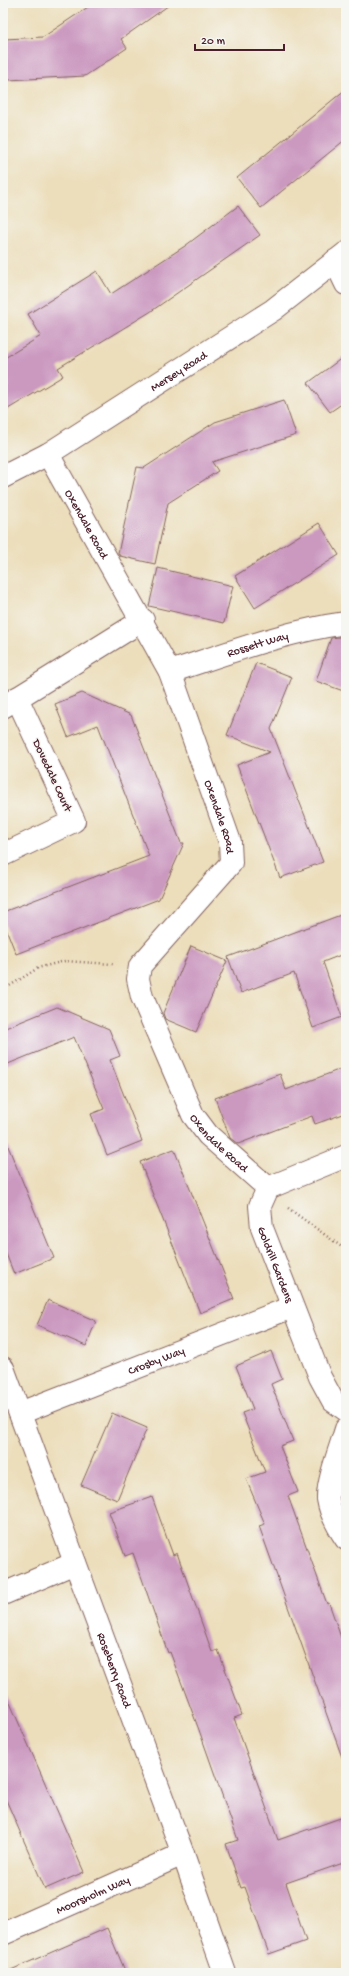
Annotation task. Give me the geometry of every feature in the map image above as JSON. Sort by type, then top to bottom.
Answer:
[{"type":"street","points":[[341,257],[346,284]]},
{"type":"street","name":"Mersey Road","points":[[3,477],[48,454],[273,310],[341,257]]},
{"type":"street","name":"Oxendale Road","points":[[48,454],[143,620],[170,672],[230,842],[231,863],[140,966],[138,979],[142,997],[193,1115],[208,1135],[268,1190]]},
{"type":"street","name":"Dovedale Court","points":[[3,849],[5,854],[74,821],[10,703],[143,620]]},
{"type":"street","name":"Rossett Way","points":[[170,672],[260,642],[318,627],[346,623]]},
{"type":"street","points":[[268,1190],[346,1156]]},
{"type":"street","name":"Goldrill Gardens","points":[[268,1190],[260,1206],[262,1228],[320,1377],[333,1401],[346,1410]]},
{"type":"street","name":"Crosby Way","points":[[20,1413],[292,1307]]},
{"type":"street","name":"Roseberry Road","points":[[3,1368],[183,1854],[225,1973]]},
{"type":"street","points":[[346,1429],[332,1477],[328,1498],[336,1524],[346,1539]]},
{"type":"street","points":[[3,1594],[75,1563]]},
{"type":"street","name":"Moorsholm Way","points":[[3,1934],[183,1854]]},
{"type":"path","points":[[3,990],[38,968],[65,961],[140,966]]},
{"type":"path","points":[[268,1190],[346,1250]]},
{"type":"building","points":[[94,3],[172,3],[121,39],[127,48],[85,76],[8,80],[5,39],[43,37]]},
{"type":"building","points":[[346,89],[346,139],[261,208],[237,178]]},
{"type":"building","points":[[238,206],[260,235],[150,312],[58,368],[63,376],[3,412],[3,359],[41,336],[28,314],[97,271],[111,294],[185,246]]},
{"type":"building","points":[[346,355],[346,401],[330,412],[308,383]]},
{"type":"building","points":[[284,400],[296,435],[212,462],[218,471],[168,503],[155,564],[120,556],[118,553],[137,467],[144,468],[215,422]]},
{"type":"building","points":[[319,523],[339,555],[255,608],[235,576]]},
{"type":"building","points":[[158,568],[233,586],[224,623],[149,606]]},
{"type":"building","points":[[346,636],[346,692],[316,681],[331,638]]},
{"type":"building","points":[[256,663],[292,677],[271,729],[323,862],[280,878],[237,765],[270,752],[227,735]]},
{"type":"building","points":[[82,693],[131,715],[181,843],[184,843],[159,899],[16,954],[3,921],[3,912],[149,856],[98,725],[68,737],[55,704]]},
{"type":"building","points":[[346,913],[346,953],[323,962],[342,1017],[313,1028],[294,973],[241,993],[228,957]]},
{"type":"building","points":[[191,946],[227,961],[196,1032],[165,1019],[163,1013]]},
{"type":"building","points":[[57,1007],[109,1029],[120,1056],[110,1060],[142,1141],[107,1155],[91,1114],[104,1109],[74,1037],[3,1066],[3,1029]]},
{"type":"building","points":[[346,1067],[346,1113],[315,1124],[312,1116],[238,1144],[230,1138],[215,1098],[280,1074],[286,1090]]},
{"type":"building","points":[[3,1134],[54,1258],[14,1274],[3,1246]]},
{"type":"building","points":[[174,1149],[234,1299],[200,1313],[140,1162]]},
{"type":"building","points":[[48,1300],[96,1321],[86,1346],[37,1325]]},
{"type":"building","points":[[271,1351],[282,1379],[271,1384],[293,1441],[280,1446],[298,1492],[288,1496],[346,1652],[346,1760],[343,1760],[259,1526],[265,1524],[246,1479],[265,1472],[242,1413],[253,1409],[236,1366]]},
{"type":"building","points":[[112,1413],[147,1428],[117,1500],[81,1485]]},
{"type":"building","points":[[152,1497],[173,1555],[177,1553],[212,1652],[218,1650],[242,1715],[234,1718],[278,1840],[346,1816],[346,1862],[286,1883],[306,1941],[269,1954],[245,1887],[241,1888],[226,1844],[238,1840],[199,1730],[170,1652],[168,1653],[133,1553],[125,1556],[109,1512]]},
{"type":"building","points":[[3,1687],[84,1872],[45,1889],[3,1793]]},
{"type":"building","points":[[107,1928],[126,1973],[4,1973]]}]
